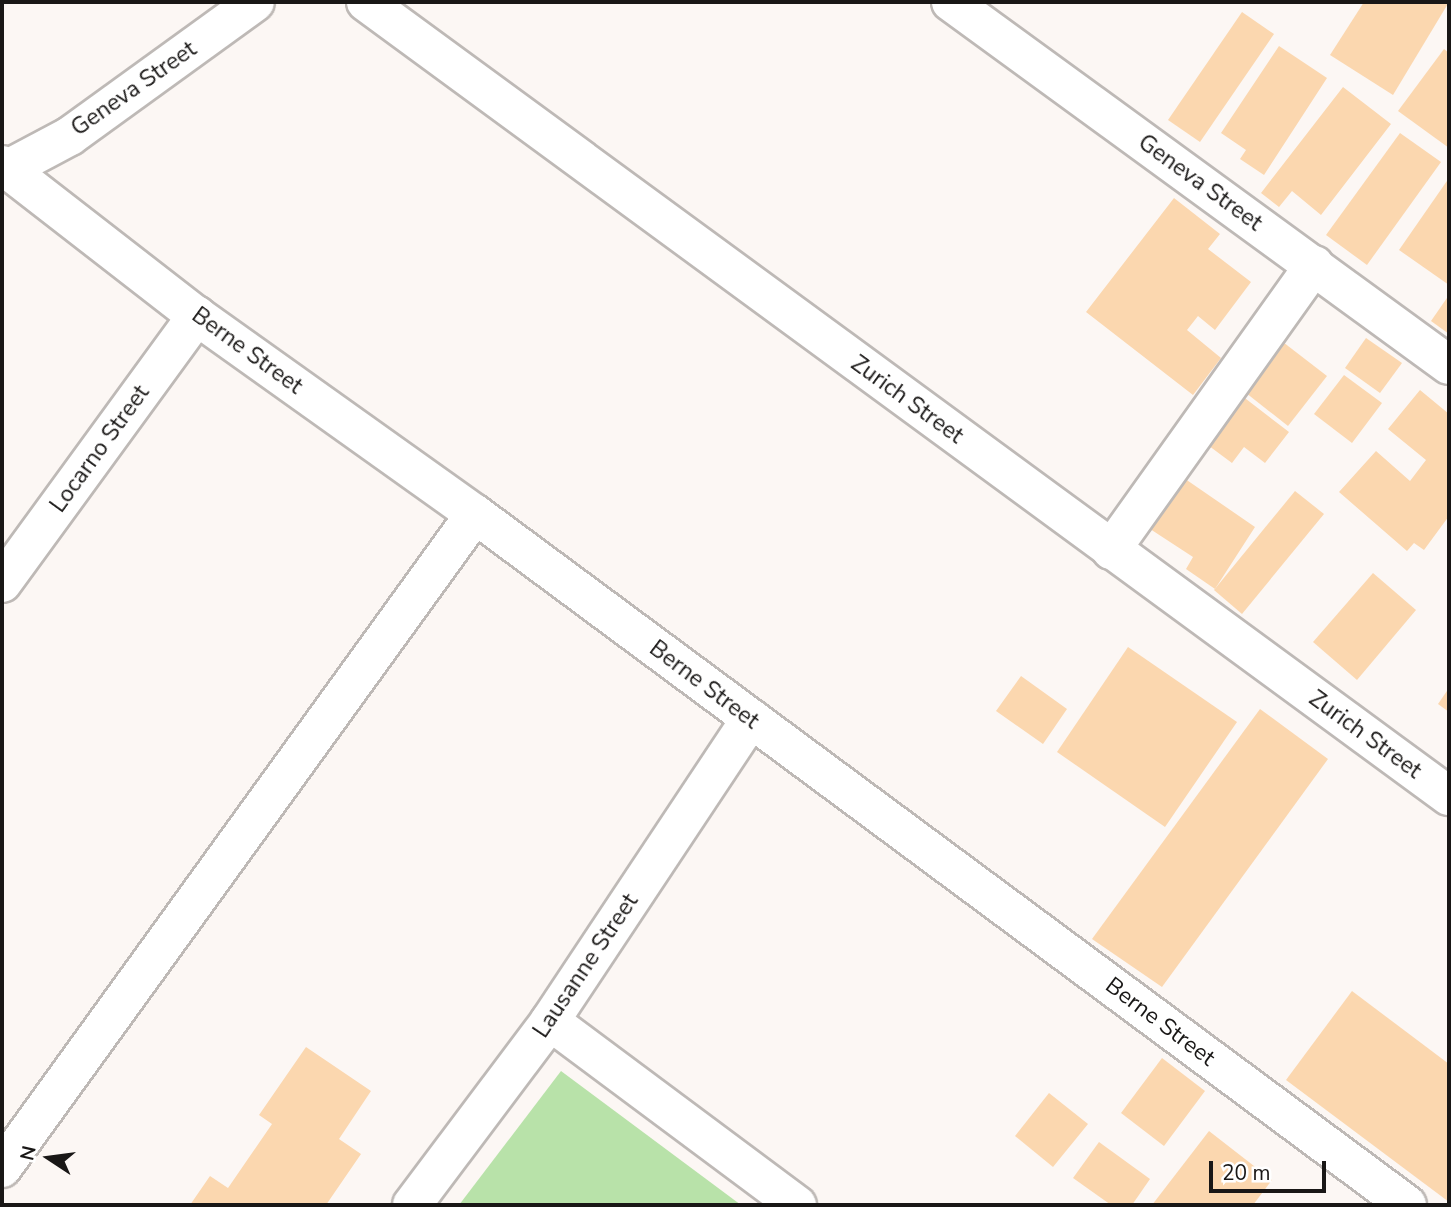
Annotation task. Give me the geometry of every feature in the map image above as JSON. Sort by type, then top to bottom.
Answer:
[{"type":"street","name":"Geneva Street","points":[[5,167],[80,128],[255,2]]},
{"type":"street","name":"Zurich Street","points":[[366,2],[1449,796]]},
{"type":"street","name":"Geneva Street","points":[[951,2],[1449,365]]},
{"type":"street","name":"Berne Street","points":[[5,167],[197,316],[475,514],[1407,1205]]},
{"type":"street","points":[[1111,550],[1314,265]]},
{"type":"street","name":"Locarno Street","points":[[2,583],[197,316]]},
{"type":"street","points":[[2,1168],[475,514]]},
{"type":"street","name":"Lausanne Street","points":[[412,1205],[550,1021],[751,719]]},
{"type":"street","points":[[550,1021],[797,1205]]},
{"type":"green space","points":[[561,1071],[741,1205],[459,1205]]},
{"type":"building","points":[[1364,2],[1449,2],[1393,95],[1330,55]]},
{"type":"building","points":[[1242,12],[1274,34],[1200,142],[1168,120]]},
{"type":"building","points":[[1279,46],[1327,78],[1264,175],[1240,159],[1246,150],[1221,133]]},
{"type":"building","points":[[1444,49],[1449,53],[1449,148],[1398,111]]},
{"type":"building","points":[[1343,87],[1391,124],[1321,215],[1292,191],[1279,207],[1261,193]]},
{"type":"building","points":[[1400,133],[1441,162],[1367,265],[1326,235]]},
{"type":"building","points":[[1449,178],[1449,285],[1399,250]]},
{"type":"building","points":[[1174,198],[1220,234],[1208,249],[1251,282],[1215,330],[1198,316],[1187,330],[1221,358],[1193,395],[1086,312]]},
{"type":"building","points":[[1449,295],[1449,334],[1431,321]]},
{"type":"building","points":[[1366,338],[1402,363],[1380,393],[1345,368]]},
{"type":"building","points":[[1279,339],[1327,376],[1288,426],[1241,389]]},
{"type":"building","points":[[1344,375],[1382,403],[1352,443],[1314,414]]},
{"type":"building","points":[[1420,390],[1449,414],[1449,516],[1424,550],[1414,543],[1407,551],[1339,492],[1376,451],[1410,481],[1426,460],[1388,429]]},
{"type":"building","points":[[1237,392],[1289,432],[1265,463],[1244,447],[1232,463],[1201,440]]},
{"type":"building","points":[[1178,474],[1255,527],[1215,589],[1186,569],[1193,557],[1144,525]]},
{"type":"building","points":[[1295,491],[1324,514],[1242,614],[1214,590]]},
{"type":"building","points":[[1373,573],[1416,610],[1357,680],[1313,642]]},
{"type":"building","points":[[1128,647],[1237,722],[1165,827],[1057,752]]},
{"type":"building","points":[[1021,676],[1067,709],[1043,744],[996,711]]},
{"type":"building","points":[[1449,688],[1449,712],[1438,704]]},
{"type":"building","points":[[1260,709],[1328,759],[1162,987],[1092,939]]},
{"type":"building","points":[[1352,991],[1449,1064],[1449,1202],[1286,1080]]},
{"type":"building","points":[[306,1047],[371,1091],[339,1139],[361,1154],[326,1205],[190,1205],[210,1176],[228,1188],[272,1124],[259,1115]]},
{"type":"building","points":[[1162,1058],[1205,1091],[1164,1146],[1121,1113]]},
{"type":"building","points":[[1049,1093],[1088,1124],[1053,1167],[1015,1136]]},
{"type":"building","points":[[1209,1131],[1272,1180],[1253,1205],[1152,1205]]},
{"type":"building","points":[[1099,1142],[1150,1179],[1132,1205],[1111,1205],[1073,1178]]}]
